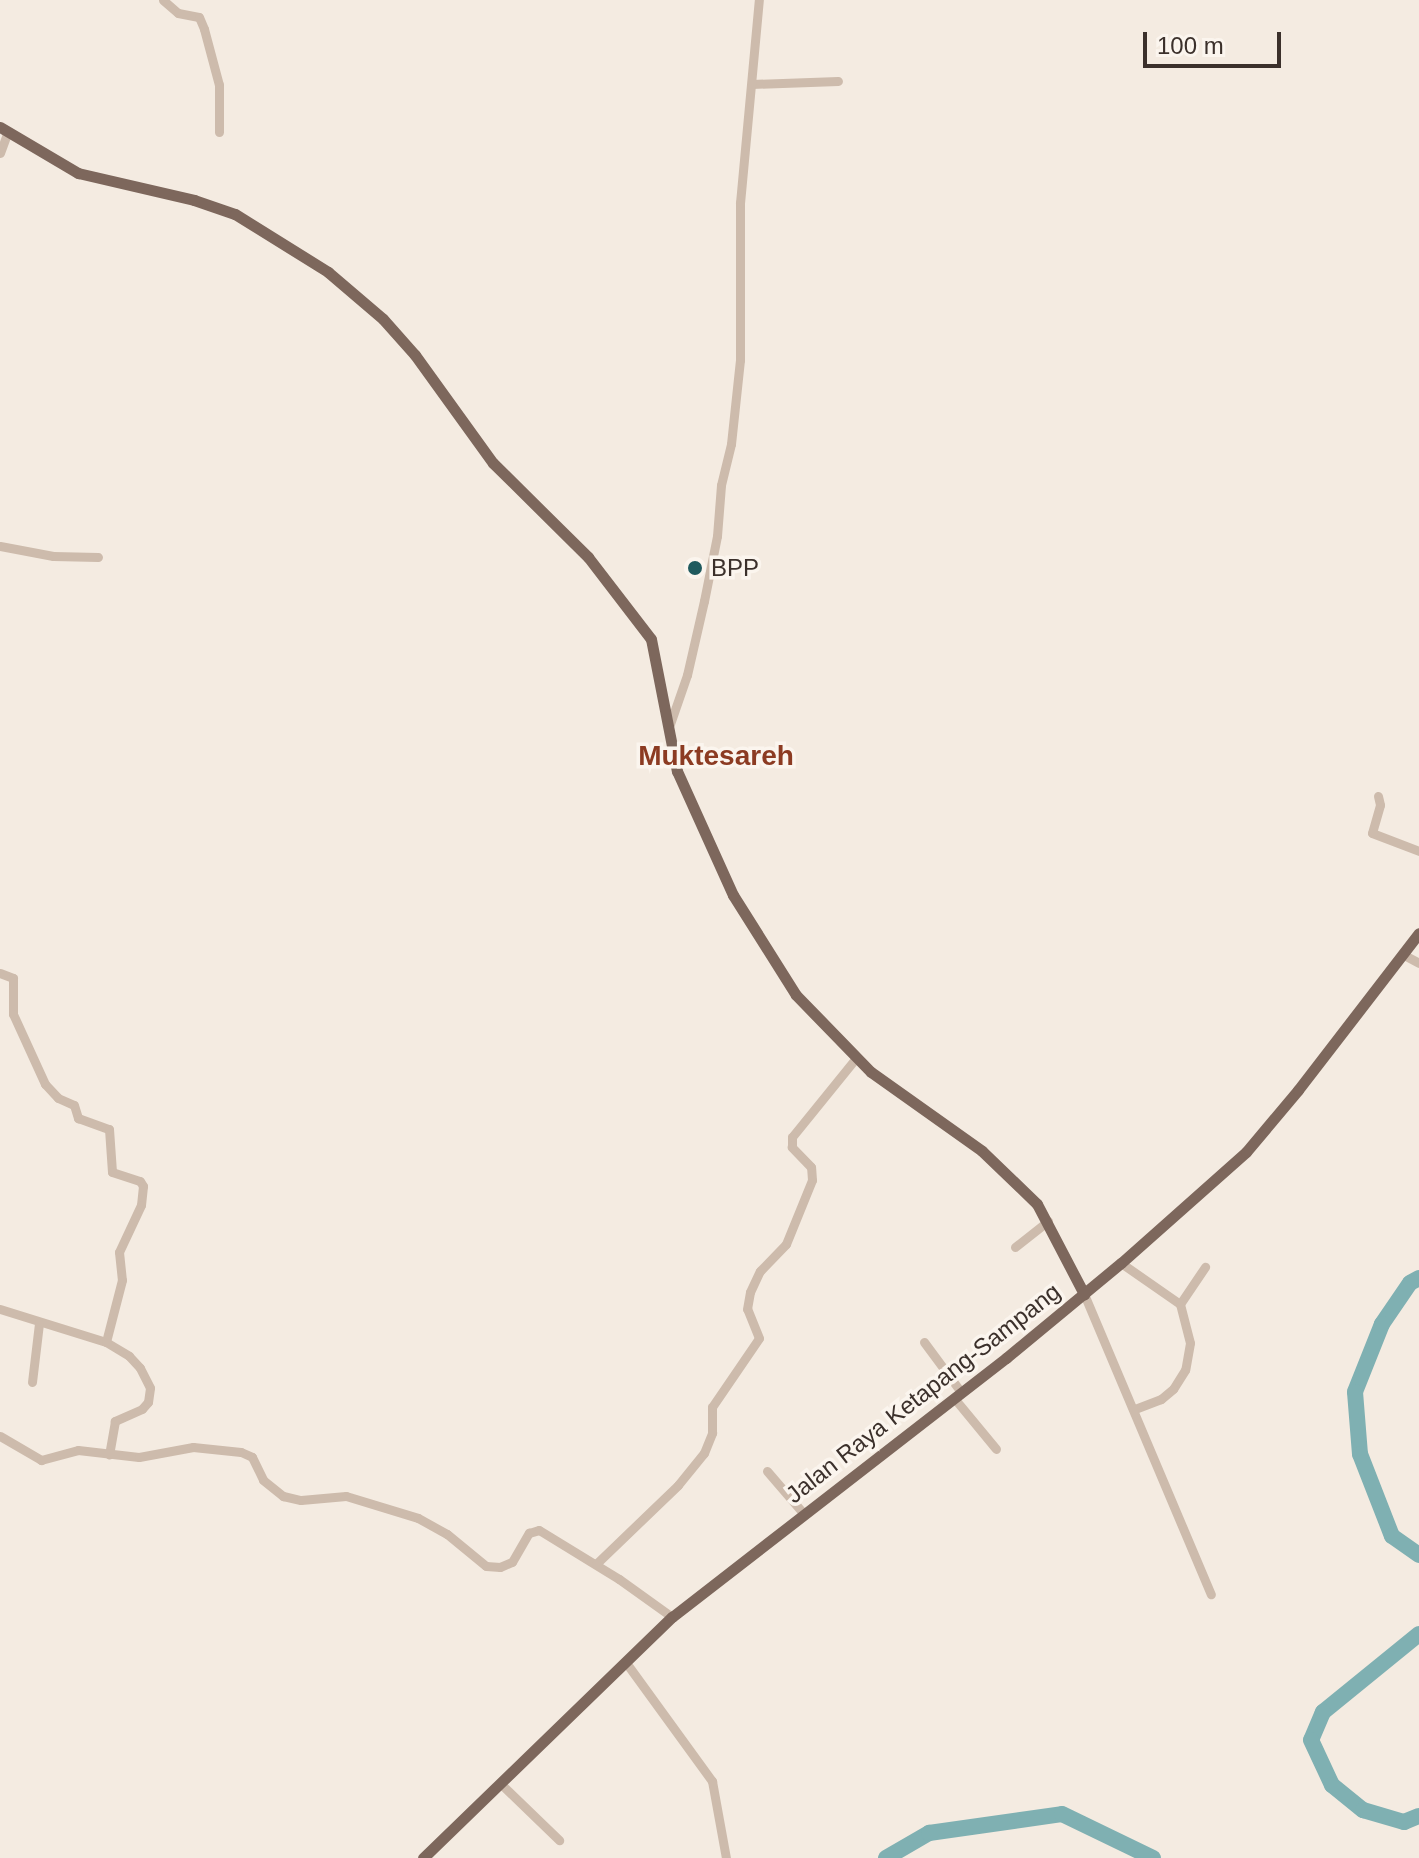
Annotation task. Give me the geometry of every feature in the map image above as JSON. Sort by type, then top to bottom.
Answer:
[{"type":"main road","points":[[4,129],[78,173],[194,200],[235,214],[345,284],[415,355],[493,463],[588,557],[651,639],[677,771],[733,895],[796,995],[856,1058],[904,1099],[993,1161],[1037,1204],[1084,1294]]},
{"type":"main road","name":"Jalan Raya Ketapang-Sampang","points":[[423,1858],[627,1664],[672,1617],[1084,1294],[1246,1152],[1419,933]]},
{"type":"street","points":[[163,0],[178,13],[199,17],[219,85],[219,132]]},
{"type":"street","points":[[670,724],[687,675],[704,601],[717,536],[721,485],[731,444],[740,360],[740,203],[759,0]]},
{"type":"street","points":[[752,84],[838,81]]},
{"type":"street","points":[[0,153],[4,129]]},
{"type":"street","points":[[0,546],[53,556],[98,557]]},
{"type":"street","points":[[1378,796],[1380,805],[1372,833],[1419,851]]},
{"type":"street","points":[[1404,955],[1419,963]]},
{"type":"street","points":[[0,973],[13,978],[13,1014],[45,1084],[58,1098],[74,1105],[78,1118],[109,1128],[112,1172],[140,1181],[143,1186],[141,1205],[119,1252],[122,1280],[106,1342]]},
{"type":"street","points":[[596,1564],[668,1496],[704,1453],[712,1433],[710,1410],[759,1338],[747,1309],[750,1292],[760,1271],[786,1244],[812,1180],[811,1167],[792,1147],[792,1137],[856,1058]]},
{"type":"street","points":[[1015,1247],[1048,1221]]},
{"type":"street","points":[[1121,1263],[1180,1304],[1190,1343],[1185,1370],[1173,1389],[1161,1399],[1135,1409]]},
{"type":"street","points":[[1180,1304],[1205,1267]]},
{"type":"street","points":[[1084,1294],[1211,1594]]},
{"type":"street","points":[[0,1309],[106,1342],[136,1363],[150,1394],[142,1409],[113,1424],[109,1454]]},
{"type":"street","points":[[32,1382],[39,1323]]},
{"type":"street","points":[[924,1342],[996,1449]]},
{"type":"street","points":[[0,1436],[41,1460],[78,1450],[150,1457],[193,1447],[241,1452],[252,1457],[263,1480],[283,1496],[298,1500],[346,1496],[418,1518],[447,1534],[486,1566],[500,1567],[512,1562],[529,1533],[535,1529],[596,1564],[672,1617]]},
{"type":"street","points":[[767,1471],[804,1514]]},
{"type":"street","points":[[627,1664],[708,1773],[718,1800],[726,1858]]},
{"type":"street","points":[[501,1784],[559,1840]]},
{"type":"waterway","points":[[1419,1278],[1410,1283],[1382,1324],[1355,1392],[1360,1454],[1392,1536],[1419,1555]]},
{"type":"waterway","points":[[1419,1634],[1323,1712],[1311,1740],[1332,1785],[1363,1810],[1404,1822],[1419,1816]]},
{"type":"waterway","points":[[886,1858],[929,1833],[1062,1814],[1153,1858]]},
{"type":"place","name":"BPP","points":[[695,568]]},
{"type":"district","name":"Muktesareh","points":[[716,756]]}]
